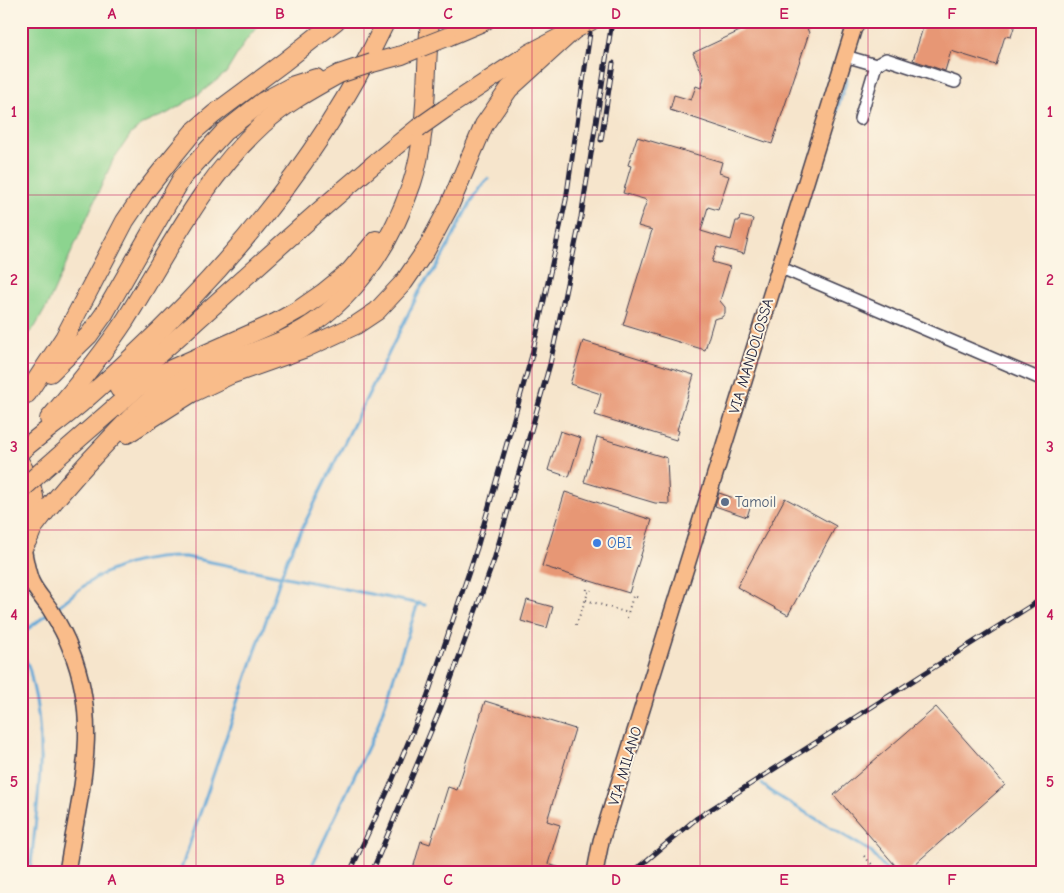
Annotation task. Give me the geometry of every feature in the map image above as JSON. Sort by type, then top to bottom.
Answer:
[{"type":"highway","points":[[24,397],[64,338],[125,221],[144,193],[188,139],[214,114],[336,21]]},
{"type":"highway","points":[[21,490],[30,459],[82,402],[135,354],[210,276],[290,182],[317,142],[371,53],[386,21]]},
{"type":"highway","points":[[22,549],[33,528],[57,495],[130,418],[166,390],[206,370],[300,332],[316,322],[359,282],[374,262],[394,224],[412,182],[419,149],[424,107],[430,21]]},
{"type":"highway","points":[[24,397],[89,335],[104,314],[182,178],[224,132],[262,102],[294,85],[402,55],[485,21]]},
{"type":"highway","points":[[30,459],[80,422],[189,328],[362,173],[418,128],[530,54],[583,25]]},
{"type":"highway","points":[[95,454],[192,394],[230,375],[306,348],[356,326],[377,311],[404,282],[426,250],[449,207],[484,125],[509,88],[583,25]]},
{"type":"highway","points":[[21,475],[104,352],[199,198],[221,168],[245,142],[297,97],[339,74]]},
{"type":"highway","points":[[30,459],[114,407],[149,380],[274,323],[323,293],[350,271],[388,222],[400,199],[419,149]]},
{"type":"highway","points":[[30,459],[29,477],[35,493],[36,511],[33,528]]},
{"type":"main road","name":"VIA MANDOLOSSA","points":[[648,692],[856,23]]},
{"type":"main road","points":[[22,549],[27,570],[36,591],[54,616],[71,649],[84,693],[87,715],[86,760],[67,872]]},
{"type":"main road","points":[[21,581],[36,591]]},
{"type":"main road","name":"VIA MILANO","points":[[596,872],[602,841],[648,692]]},
{"type":"main road","name":"VIA MILANO","points":[[588,872],[602,841]]},
{"type":"street","points":[[845,56],[876,65],[886,60],[955,82]]},
{"type":"street","points":[[860,119],[876,65]]},
{"type":"street","points":[[779,267],[1043,380]]},
{"type":"path","points":[[576,625],[589,591]]},
{"type":"path","points":[[627,618],[633,596],[640,598]]},
{"type":"path","points":[[586,600],[628,613]]},
{"type":"path","points":[[864,856],[878,872]]},
{"type":"green space","points":[[21,21],[262,21],[246,40],[226,73],[199,94],[168,113],[143,124],[131,134],[113,160],[48,304],[35,327],[21,341]]},
{"type":"building","points":[[761,21],[804,21],[809,33],[772,144],[670,110],[674,95],[691,100],[696,86],[701,88],[704,77],[693,53]]},
{"type":"building","points":[[925,21],[1016,21],[1011,37],[1005,36],[996,65],[951,51],[945,71],[913,60]]},
{"type":"building","points":[[637,137],[722,162],[719,173],[729,176],[718,210],[708,207],[701,231],[731,240],[736,221],[739,221],[740,216],[753,219],[744,254],[717,247],[712,262],[730,267],[720,301],[725,307],[725,313],[722,317],[714,319],[705,350],[623,325],[652,230],[638,226],[647,200],[623,193],[631,166],[628,165]]},
{"type":"building","points":[[583,341],[694,375],[677,430],[679,431],[676,440],[595,415],[601,394],[570,384]]},
{"type":"building","points":[[560,431],[581,438],[569,477],[548,470]]},
{"type":"building","points":[[597,437],[667,458],[669,504],[655,503],[584,482]]},
{"type":"building","name":"OBI","points":[[565,492],[652,520],[629,593],[542,566]]},
{"type":"building","points":[[719,493],[743,501],[744,498],[752,501],[747,517],[715,506]]},
{"type":"building","points":[[785,498],[836,526],[788,615],[737,587]]},
{"type":"building","points":[[527,600],[553,607],[547,628],[521,621]]},
{"type":"building","points":[[485,701],[575,729],[547,821],[560,825],[548,864],[567,870],[567,872],[515,872],[502,868],[501,872],[412,872],[421,841],[430,844],[448,787],[457,790]]},
{"type":"building","points":[[936,707],[1005,785],[906,872],[901,872],[834,795]]},
{"type":"waterway","points":[[829,134],[847,79]]},
{"type":"waterway","points":[[180,872],[287,559],[422,286],[440,261],[476,193],[488,179]]},
{"type":"waterway","points":[[56,608],[91,581],[113,569],[143,560],[175,557],[186,557],[425,605]]},
{"type":"waterway","points":[[309,872],[377,728],[418,603]]},
{"type":"waterway","points":[[21,634],[49,613]]},
{"type":"waterway","points":[[21,653],[27,662],[37,705],[40,752],[40,776],[30,872]]},
{"type":"waterway","points":[[762,784],[773,793],[870,851],[888,872]]},
{"type":"railway","points":[[372,872],[441,707],[494,560],[550,364],[581,217],[611,28]]},
{"type":"railway","points":[[350,872],[390,786],[427,697],[477,548],[532,355],[566,200],[590,33]]},
{"type":"railway","points":[[601,140],[613,63]]},
{"type":"railway","points":[[633,872],[697,818],[1043,598]]},
{"type":"place","name":"Tamoil","points":[[725,502]]},
{"type":"place","name":"OBI","points":[[597,543]]}]
